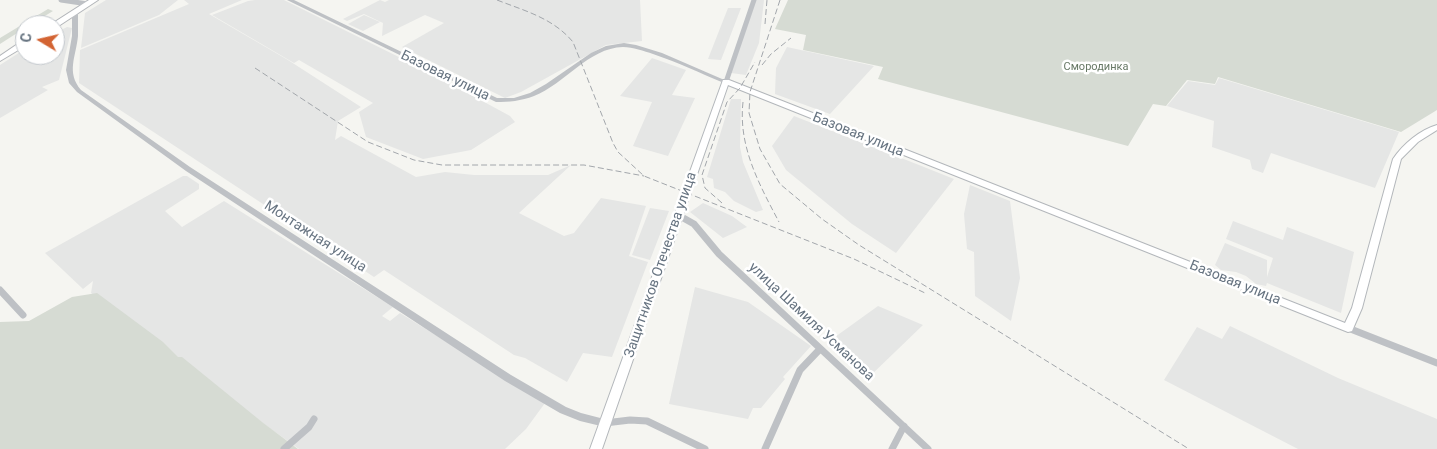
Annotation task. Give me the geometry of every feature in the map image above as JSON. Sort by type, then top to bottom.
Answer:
[{"type":"main road","points":[[65,18],[91,2]]},
{"type":"main road","points":[[0,59],[15,49]]},
{"type":"main road","name":"Защитников Отечества улица","points":[[596,449],[726,82]]},
{"type":"main road","name":"Базовая улица","points":[[726,82],[1348,328]]},
{"type":"main road","points":[[1348,328],[1357,308],[1397,159],[1403,151],[1424,134],[1437,127]]},
{"type":"street","points":[[61,0],[91,2]]},
{"type":"street","name":"Базовая улица","points":[[290,0],[496,100],[506,101],[525,98],[552,84],[602,50],[617,46],[639,48],[726,82]]},
{"type":"street","points":[[726,82],[754,0]]},
{"type":"street","name":"Монтажная улица","points":[[75,12],[69,70],[72,83],[80,91],[188,169],[508,378],[563,410],[580,417],[605,423]]},
{"type":"street","points":[[65,24],[75,26]]},
{"type":"street","name":"улица Шамиля Усманова","points":[[678,215],[694,224],[718,254],[843,368],[928,449]]},
{"type":"street","points":[[0,290],[23,315]]},
{"type":"street","name":"Базовая улица","points":[[1348,328],[1437,363]]},
{"type":"street","points":[[765,449],[800,370],[820,349]]},
{"type":"street","points":[[284,449],[309,427],[314,419]]},
{"type":"street","points":[[605,423],[630,420],[647,422],[705,449]]},
{"type":"street","points":[[892,449],[904,426]]},
{"type":"shaded area","points":[[106,0],[178,0],[159,15],[81,48],[85,13]]},
{"type":"shaded area","points":[[184,0],[242,0],[209,14],[288,60],[361,107],[338,121],[335,140],[341,136],[416,177],[445,172],[474,175],[548,175],[571,165],[519,213],[564,236],[574,233],[601,198],[646,206],[629,256],[648,262],[612,357],[583,353],[567,382],[525,358],[514,355],[384,270],[374,277],[79,83],[80,50],[189,4]]},
{"type":"shaded area","points":[[255,0],[284,0],[429,72],[510,116],[515,122],[471,150],[423,159],[366,137],[359,112],[373,103],[299,60],[294,63],[212,15]]},
{"type":"shaded area","points":[[380,0],[385,2],[389,0],[640,0],[642,41],[606,45],[521,92],[505,98],[402,47],[444,23],[425,15],[382,36],[383,23],[364,14],[347,21],[343,19]]},
{"type":"shaded area","points":[[756,0],[764,0],[759,43],[746,75],[731,73]]},
{"type":"shaded area","points":[[728,8],[741,8],[721,60],[708,59]]},
{"type":"shaded area","points":[[364,15],[380,22],[363,31],[348,24]]},
{"type":"shaded area","points":[[65,28],[72,28],[65,56]]},
{"type":"shaded area","points":[[787,47],[874,66],[830,114],[775,94],[776,68]]},
{"type":"shaded area","points":[[15,55],[15,65],[63,65],[59,80],[42,87],[48,90],[0,118],[0,65]]},
{"type":"shaded area","points":[[652,58],[686,70],[672,95],[695,98],[668,156],[633,146],[652,102],[620,96]]},
{"type":"shaded area","points":[[1219,78],[1399,132],[1375,188],[1271,153],[1263,173],[1252,169],[1250,160],[1212,147],[1214,121],[1167,106],[1188,81],[1215,85]]},
{"type":"shaded area","points":[[731,99],[741,99],[740,147],[743,162],[763,210],[756,212],[734,201],[725,192],[714,188],[713,179],[707,177]]},
{"type":"shaded area","points":[[794,116],[954,179],[896,253],[852,224],[786,170],[772,146]]},
{"type":"shaded area","points":[[183,176],[187,176],[199,184],[199,189],[165,211],[182,227],[224,201],[393,307],[382,316],[390,321],[400,313],[545,403],[526,429],[505,449],[299,449],[171,358],[91,293],[93,281],[83,289],[45,253]]},
{"type":"shaded area","points":[[970,185],[1010,201],[1020,278],[1011,321],[975,296],[974,252],[967,249],[964,214]]},
{"type":"shaded area","points":[[703,203],[732,216],[747,227],[723,238],[690,212]]},
{"type":"shaded area","points":[[650,208],[669,211],[650,260],[632,255]]},
{"type":"shaded area","points":[[1233,221],[1283,240],[1287,227],[1354,252],[1341,313],[1267,283],[1266,286],[1256,284],[1246,276],[1236,272],[1221,270],[1215,265],[1225,243],[1267,260],[1267,277],[1273,258],[1226,239]]},
{"type":"shaded area","points":[[695,287],[748,302],[811,346],[783,377],[785,379],[761,408],[753,408],[748,419],[669,404]]},
{"type":"shaded area","points":[[878,306],[923,325],[868,378],[828,342]]},
{"type":"shaded area","points":[[1230,326],[1338,378],[1437,419],[1437,449],[1298,449],[1164,380],[1197,327],[1222,339]]},
{"type":"green space","name":"Смородинка","points":[[788,0],[1437,0],[1437,110],[1401,132],[1218,77],[1215,84],[1187,80],[1166,106],[1153,104],[1128,146],[878,79],[883,67],[803,50],[806,35],[775,29]]},
{"type":"green space","points":[[48,9],[53,11],[46,15],[38,15]]},
{"type":"green space","points":[[15,29],[15,34],[0,44],[0,38]]},
{"type":"green space","points":[[97,293],[163,342],[178,357],[182,357],[298,449],[0,449],[0,322],[29,321],[72,297]]},
{"type":"railway","points":[[497,0],[548,21],[573,42],[613,143],[618,152],[644,176]]},
{"type":"railway","points":[[765,24],[767,0]]},
{"type":"railway","points":[[780,0],[750,92],[749,113],[760,149],[780,184],[822,219],[859,245],[1189,449]]},
{"type":"railway","points":[[762,65],[771,54],[791,38]]},
{"type":"railway","points":[[722,203],[705,188],[702,175],[727,102],[740,88],[755,62]]},
{"type":"railway","points":[[255,68],[368,142],[414,160],[442,165],[584,165],[644,176]]},
{"type":"railway","points":[[743,102],[742,118],[747,149],[764,193],[779,222]]},
{"type":"railway","points":[[644,176],[854,259],[925,293]]}]
